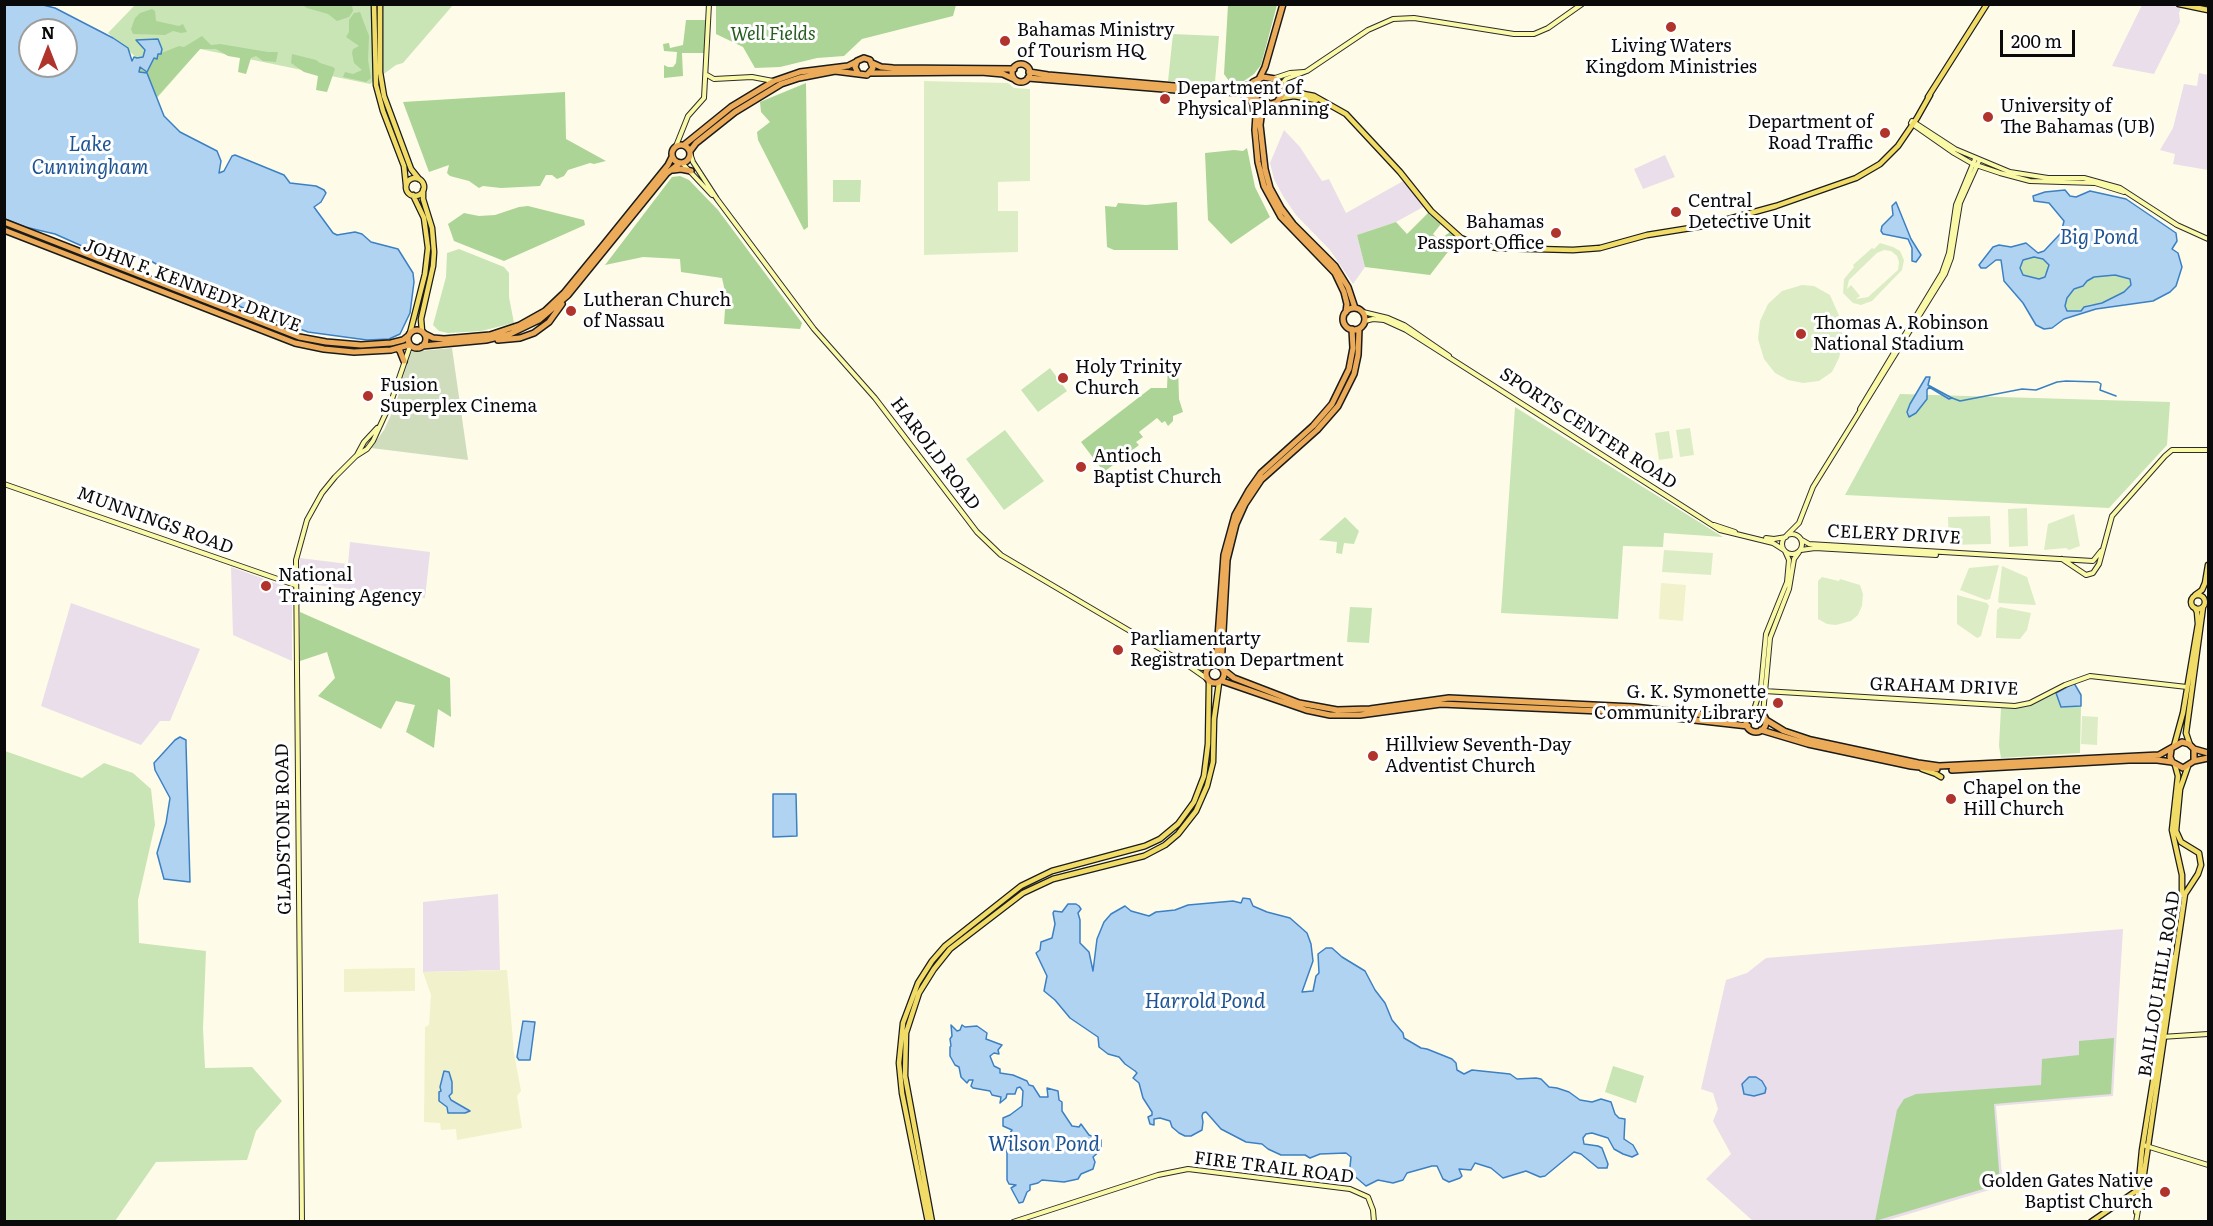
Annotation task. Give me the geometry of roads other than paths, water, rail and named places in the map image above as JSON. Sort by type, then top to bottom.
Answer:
[{"type":"highway","points":[[1260,77],[1272,78],[1282,87],[1281,98],[1274,103],[1268,103],[1257,100],[1252,94],[1253,84],[1260,77],[1268,57],[1281,6]]},
{"type":"highway","points":[[1268,57],[1272,78]]},
{"type":"highway","name":"JOHN F. KENNEDY DRIVE","points":[[4,222],[307,339],[361,345],[402,340],[416,330],[433,338],[444,339],[490,335],[520,325],[545,311],[564,293],[668,165],[672,151],[731,107],[774,81],[800,72],[848,66],[864,58],[877,66],[893,68],[1014,69],[1018,65],[1023,65],[1029,75]]},
{"type":"highway","points":[[856,62],[855,67],[858,73]]},
{"type":"highway","points":[[870,73],[873,68],[872,63]]},
{"type":"highway","points":[[1014,69],[1012,74],[1014,79]]},
{"type":"highway","name":"JOHN F. KENNEDY DRIVE","points":[[4,230],[295,343],[324,350],[354,352],[486,340],[510,334],[530,325],[568,295],[667,173],[687,160],[696,143],[735,112],[781,84],[798,78],[835,71],[864,75],[870,73],[981,72],[1004,74],[1022,82],[1029,75],[1186,87],[1253,84]]},
{"type":"highway","name":"JOHN F. KENNEDY DRIVE","points":[[1029,75],[1252,94]]},
{"type":"highway","points":[[1236,91],[1248,97],[1254,104],[1255,130],[1262,178],[1276,211],[1335,273],[1347,304],[1344,322],[1352,330],[1353,339],[1351,360],[1343,384],[1332,404],[1313,426],[1261,473],[1235,515],[1222,564],[1216,651],[1208,680],[1213,684],[1221,682],[1306,710],[1330,715],[1360,716],[1431,705],[1465,705],[1623,712],[1748,726],[1753,731],[1761,730],[1798,742],[1911,766],[1962,770],[2129,760],[2157,760],[2183,768],[2194,761],[2208,758]]},
{"type":"highway","points":[[1255,130],[1257,100]]},
{"type":"highway","points":[[1221,682],[1226,571],[1234,529],[1245,504],[1261,480],[1317,430],[1340,403],[1355,368],[1359,329],[1365,321],[1363,312],[1356,308],[1348,287],[1335,266],[1287,217],[1270,188],[1265,169],[1260,124],[1262,110],[1268,103]]},
{"type":"highway","points":[[680,144],[690,152]]},
{"type":"highway","points":[[672,157],[681,163]]},
{"type":"highway","points":[[667,173],[681,169],[692,171]]},
{"type":"highway","points":[[1346,312],[1356,308]]},
{"type":"highway","points":[[1352,330],[1359,329]]},
{"type":"highway","points":[[409,334],[414,346],[426,341],[423,332]]},
{"type":"highway","points":[[398,349],[405,358]]},
{"type":"highway","points":[[1210,667],[1222,669],[1241,682],[1299,704],[1337,710],[1370,709],[1449,698],[1634,707],[1733,718],[1748,717],[1753,712],[1784,730],[1811,740],[1941,766],[2159,755],[2182,742],[2208,753]]},
{"type":"highway","points":[[1748,717],[1748,726]]},
{"type":"highway","points":[[1761,730],[1765,725],[1764,717]]},
{"type":"highway","points":[[2192,747],[2194,761]]},
{"type":"highway","points":[[2172,748],[2170,757],[2174,764]]},
{"type":"main road","points":[[374,4],[376,86],[384,115],[404,166],[407,191],[413,195],[424,218],[428,248],[425,274],[409,334]]},
{"type":"main road","points":[[380,4],[380,72],[384,96],[411,169],[423,184],[423,200],[432,228],[434,252],[420,319],[423,332]]},
{"type":"main road","points":[[680,144],[688,116],[704,98],[709,4]]},
{"type":"main road","points":[[1582,4],[1548,28],[1534,34],[1514,34],[1414,18],[1393,19],[1368,30],[1304,72],[1286,79],[1282,87],[1314,96],[1346,114],[1400,172],[1431,211],[1455,233],[1470,242],[1498,248],[1573,250],[1600,248],[1647,235],[1703,226],[1776,207],[1856,178],[1880,164],[1913,123],[1987,4]]},
{"type":"main road","points":[[2179,4],[2208,10]]},
{"type":"main road","points":[[1272,78],[1304,72]]},
{"type":"main road","points":[[706,75],[714,79],[752,77],[774,81]]},
{"type":"main road","points":[[1281,98],[1294,96],[1324,101]]},
{"type":"main road","points":[[1913,123],[1976,162],[2030,176],[2096,180],[2120,188],[2177,225],[2208,239]]},
{"type":"main road","name":"HAROLD ROAD","points":[[690,152],[693,162],[717,199],[814,329],[875,398],[977,532],[1002,555],[1186,664],[1208,680]]},
{"type":"main road","points":[[1753,712],[1761,690],[1766,634],[1787,582],[1789,560],[1782,542],[1799,523],[1818,479],[1942,273],[1949,253],[1958,199],[1976,162]]},
{"type":"main road","name":"HAROLD ROAD","points":[[681,163],[692,171],[717,199]]},
{"type":"main road","points":[[406,185],[411,179],[419,179]]},
{"type":"main road","points":[[413,195],[419,195],[423,190]]},
{"type":"main road","name":"SPORTS CENTER ROAD","points":[[1363,312],[1388,318],[1404,325],[1449,356]]},
{"type":"main road","name":"SPORTS CENTER ROAD","points":[[1365,321],[1377,319],[1396,324],[1724,532],[1773,543],[1785,551]]},
{"type":"main road","points":[[405,358],[414,346]]},
{"type":"main road","name":"GLADSTONE ROAD","points":[[356,456],[367,449],[373,441],[391,402],[405,358]]},
{"type":"main road","name":"GLADSTONE ROAD","points":[[302,1221],[295,585],[297,555],[307,520],[322,493],[356,456],[369,436],[379,426]]},
{"type":"main road","points":[[369,436],[373,441]]},
{"type":"main road","points":[[362,446],[367,449]]},
{"type":"main road","name":"CELERY DRIVE","points":[[2061,559],[2089,574],[2099,564],[2112,516],[2165,456],[2177,450],[2208,450]]},
{"type":"main road","name":"MUNNINGS ROAD","points":[[4,484],[295,585]]},
{"type":"main road","points":[[1764,717],[1764,691],[1771,633],[1790,589],[1794,559],[1800,551],[1799,523]]},
{"type":"main road","name":"SPORTS CENTER ROAD","points":[[1713,525],[1732,532],[1770,539],[1786,536]]},
{"type":"main road","points":[[1786,536],[1794,534],[1801,539]]},
{"type":"main road","name":"CELERY DRIVE","points":[[1801,539],[1809,544],[2093,561],[2101,551]]},
{"type":"main road","name":"CELERY DRIVE","points":[[1800,551],[1811,548],[1985,555]]},
{"type":"main road","points":[[1785,551],[1791,554],[1800,551]]},
{"type":"main road","points":[[2172,748],[2181,724],[2198,624],[2197,612],[2192,603],[2194,597],[2203,588],[2208,564]]},
{"type":"main road","points":[[2192,747],[2186,733],[2205,606],[2203,597],[2198,595],[2194,597]]},
{"type":"main road","points":[[2195,608],[2205,606]]},
{"type":"main road","name":"HAROLD ROAD","points":[[1186,664],[1202,668],[1210,667]]},
{"type":"main road","name":"GRAHAM DRIVE","points":[[1764,691],[2015,706],[2030,703],[2065,685],[2090,676],[2187,687]]},
{"type":"main road","points":[[928,1221],[902,1093],[899,1067],[903,1023],[918,983],[945,945],[1021,886],[1052,871],[1145,846],[1160,839],[1178,824],[1194,802],[1204,776],[1208,735],[1208,680]]},
{"type":"main road","points":[[932,1221],[906,1088],[904,1066],[908,1027],[923,986],[940,961],[955,945],[1023,893],[1053,879],[1144,856],[1165,845],[1178,834],[1196,811],[1207,786],[1213,762],[1214,720],[1221,682]]},
{"type":"main road","name":"BAILLOU HILL ROAD","points":[[2163,1035],[2183,882],[2172,828],[2178,776],[2174,764]]},
{"type":"main road","points":[[1911,766],[1941,777]]},
{"type":"main road","points":[[2175,846],[2181,842],[2176,831],[2177,808],[2188,766]]},
{"type":"main road","name":"BAILLOU HILL ROAD","points":[[2136,1221],[2185,894],[2199,871],[2200,857],[2196,849],[2181,842]]},
{"type":"main road","points":[[2183,882],[2190,884]]},
{"type":"main road","points":[[2163,1035],[2208,1034]]},
{"type":"main road","points":[[2146,1146],[2208,1165]]},
{"type":"main road","name":"BAILLOU HILL ROAD","points":[[2140,1189],[2139,1181],[2146,1146]]},
{"type":"main road","name":"FIRE TRAIL ROAD","points":[[1013,1221],[1158,1175],[1188,1169],[1350,1189],[1368,1197],[1374,1221]]},
{"type":"main road","points":[[2132,1195],[2139,1181]]},
{"type":"main road","points":[[2091,1221],[2140,1189]]},
{"type":"water","name":"Lake Cunningham","points":[[5,4],[43,5],[55,8],[74,18],[18,18],[18,78],[78,78],[78,20],[128,48],[132,61],[134,57],[143,57],[145,50],[136,40],[158,39],[162,49],[161,54],[158,54],[157,59],[154,58],[147,72],[140,67],[139,72],[147,73],[164,116],[180,132],[217,151],[221,161],[219,173],[224,171],[232,156],[235,155],[284,175],[290,183],[316,186],[326,193],[321,202],[314,207],[333,233],[337,235],[355,232],[362,234],[371,242],[398,249],[413,273],[410,313],[400,334],[389,339],[367,340],[308,332],[248,310],[203,290],[149,260],[121,254],[100,254],[55,234],[25,227],[5,219]]},
{"type":"water","name":"Big Pond","points":[[2065,190],[2070,196],[2076,197],[2090,191],[2126,199],[2176,233],[2177,241],[2172,249],[2178,253],[2182,267],[2176,286],[2153,301],[2096,309],[2064,319],[2052,328],[2044,329],[2036,325],[2023,303],[2004,281],[2001,260],[1996,260],[1986,268],[1981,268],[1979,265],[1993,247],[1999,245],[2011,247],[2026,243],[2038,253],[2044,251],[2061,233],[2064,221],[2049,203],[2034,201],[2033,196]],"holes":[[[2034,257],[2043,259],[2049,265],[2045,277],[2039,279],[2023,275],[2020,268],[2023,260]],[[2115,275],[2130,279],[2131,285],[2124,292],[2102,303],[2084,307],[2081,311],[2067,311],[2065,306],[2067,298],[2074,289],[2083,286],[2094,277]]]},
{"type":"water","points":[[1896,202],[1911,239],[1921,255],[1916,262],[1912,261],[1912,248],[1908,239],[1883,234],[1881,231],[1882,226],[1893,215],[1892,206]]},
{"type":"water","points":[[1926,377],[1930,377],[1928,385],[1952,398],[1949,399],[1929,387],[1927,399],[1916,413],[1909,417],[1907,412],[1910,404]]},
{"type":"water","points":[[2074,683],[2081,695],[2081,706],[2061,707],[2056,693]]},
{"type":"water","points":[[180,737],[186,740],[190,882],[164,879],[157,853],[166,823],[170,798],[155,770],[154,763]]},
{"type":"water","points":[[773,794],[796,794],[797,836],[773,837]]},
{"type":"water","name":"Harrold Pond","points":[[1243,898],[1250,899],[1253,906],[1267,912],[1290,918],[1307,933],[1313,961],[1302,992],[1313,991],[1316,976],[1319,973],[1318,954],[1326,948],[1332,948],[1365,971],[1404,1038],[1421,1048],[1452,1059],[1456,1063],[1457,1070],[1464,1074],[1472,1070],[1510,1074],[1517,1079],[1536,1078],[1541,1079],[1549,1087],[1569,1092],[1580,1100],[1592,1102],[1601,1099],[1611,1102],[1615,1114],[1625,1119],[1624,1139],[1633,1145],[1638,1154],[1632,1157],[1623,1154],[1614,1149],[1608,1138],[1592,1133],[1586,1134],[1583,1138],[1584,1144],[1602,1148],[1608,1164],[1607,1168],[1598,1168],[1581,1154],[1574,1152],[1545,1176],[1540,1177],[1526,1171],[1503,1178],[1491,1168],[1475,1163],[1471,1170],[1459,1169],[1462,1176],[1449,1182],[1443,1179],[1437,1166],[1432,1166],[1407,1173],[1403,1180],[1393,1183],[1378,1180],[1366,1186],[1352,1174],[1351,1157],[1346,1153],[1320,1154],[1310,1158],[1305,1155],[1281,1155],[1262,1144],[1246,1142],[1221,1129],[1206,1112],[1202,1116],[1202,1130],[1191,1136],[1179,1133],[1172,1127],[1170,1121],[1160,1118],[1154,1119],[1154,1125],[1150,1124],[1148,1117],[1152,1115],[1152,1112],[1143,1098],[1139,1083],[1133,1078],[1137,1073],[1119,1057],[1108,1054],[1099,1047],[1098,1037],[1070,1018],[1044,991],[1047,976],[1036,953],[1040,950],[1041,942],[1052,938],[1055,924],[1054,911],[1062,912],[1068,904],[1076,904],[1081,909],[1078,913],[1080,943],[1089,952],[1093,971],[1097,939],[1104,922],[1111,914],[1125,906],[1131,911],[1149,916],[1156,912],[1175,910],[1188,905],[1233,901],[1241,903]]},
{"type":"water","points":[[523,1021],[535,1022],[530,1060],[519,1060],[517,1057]]},
{"type":"water","name":"Wilson Pond","points":[[951,1025],[957,1031],[962,1025],[977,1026],[987,1033],[986,1039],[1002,1045],[998,1050],[999,1054],[994,1053],[990,1056],[994,1066],[1000,1069],[1000,1073],[1027,1081],[1040,1097],[1048,1097],[1047,1088],[1058,1091],[1062,1111],[1072,1126],[1079,1127],[1081,1124],[1089,1135],[1101,1140],[1101,1150],[1093,1157],[1095,1162],[1093,1169],[1081,1174],[1078,1179],[1064,1182],[1042,1180],[1030,1185],[1030,1190],[1023,1202],[1019,1203],[1011,1188],[1016,1185],[1009,1184],[1007,1180],[1007,1153],[1004,1143],[1012,1130],[1003,1126],[1003,1118],[1022,1106],[1023,1091],[1020,1087],[1017,1088],[1015,1094],[1007,1094],[1000,1103],[1001,1097],[992,1095],[990,1091],[973,1088],[971,1086],[973,1080],[967,1083],[961,1077],[959,1067],[955,1065],[950,1056],[950,1039]]},
{"type":"water","points":[[444,1071],[449,1072],[452,1082],[452,1093],[449,1096],[451,1100],[470,1111],[448,1113],[447,1107],[439,1101]]},
{"type":"water","points":[[1749,1077],[1756,1077],[1762,1081],[1766,1088],[1765,1093],[1754,1096],[1744,1094],[1742,1084]]},
{"type":"waterway","points":[[1952,398],[1960,401],[2022,389],[2036,390],[2066,381],[2098,382],[2101,384],[2100,390],[2116,396]]},
{"type":"place","name":"Living Waters Kingdom Ministries","points":[[1671,27]]},
{"type":"place","name":"Bahamas Ministry of Tourism HQ","points":[[1005,41]]},
{"type":"place","name":"Department of Physical Planning","points":[[1165,99]]},
{"type":"place","name":"University of The Bahamas (UB)","points":[[1988,117]]},
{"type":"place","name":"Department of Road Traffic","points":[[1885,133]]},
{"type":"place","name":"Central Detective Unit","points":[[1676,212]]},
{"type":"place","name":"Bahamas Passport Office","points":[[1556,233]]},
{"type":"place","name":"Lutheran Church of Nassau","points":[[571,311]]},
{"type":"place","name":"Thomas A. Robinson National Stadium","points":[[1801,334]]},
{"type":"place","name":"Holy Trinity Church","points":[[1063,378]]},
{"type":"place","name":"Fusion Superplex Cinema","points":[[368,396]]},
{"type":"place","name":"Antioch Baptist Church","points":[[1081,467]]},
{"type":"place","name":"National Training Agency","points":[[266,586]]},
{"type":"place","name":"Parliamentarty Registration Department","points":[[1118,650]]},
{"type":"place","name":"G. K. Symonette Community Library","points":[[1778,703]]},
{"type":"place","name":"Hillview Seventh-Day Adventist Church","points":[[1373,756]]},
{"type":"place","name":"Chapel on the Hill Church","points":[[1951,799]]},
{"type":"place","name":"Golden Gates Native Baptist Church","points":[[2165,1192]]},
{"type":"park label","name":"Well Fields","points":[[773,35]]}]
